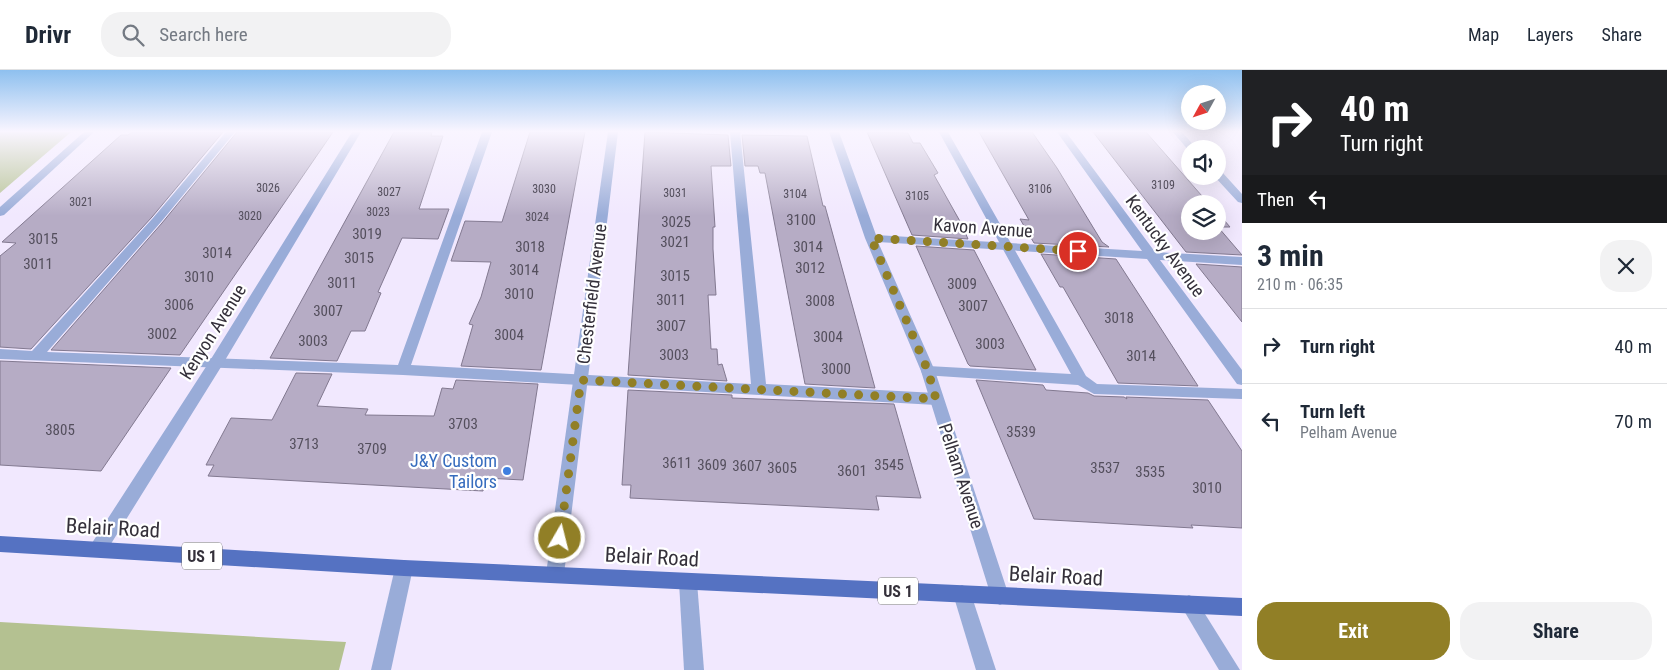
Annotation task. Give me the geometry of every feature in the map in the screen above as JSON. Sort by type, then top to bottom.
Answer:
[{"type":"main road","name":"Belair Road","points":[[0,544],[404,568],[1242,607]]},
{"type":"street","points":[[0,212],[58,160]]},
{"type":"street","points":[[35,356],[157,220],[207,160]]},
{"type":"street","name":"Kenyon Avenue","points":[[98,549],[216,363],[340,160]]},
{"type":"street","points":[[403,370],[477,160]]},
{"type":"street","name":"Chesterfield Avenue","points":[[555,574],[609,160]]},
{"type":"street","points":[[738,160],[759,389]]},
{"type":"street","name":"Pelham Avenue","points":[[844,160],[871,238],[928,371],[1000,596]]},
{"type":"street","points":[[958,160],[1081,380],[1094,389],[1242,394]]},
{"type":"street","name":"Kentucky Avenue","points":[[1081,160],[1242,380]]},
{"type":"street","points":[[1226,183],[1242,200]]},
{"type":"street","name":"Kavon Avenue","points":[[871,238],[1242,261]]},
{"type":"street","points":[[0,354],[403,370],[936,399]]},
{"type":"street","points":[[928,371],[1081,380]]},
{"type":"street","points":[[381,670],[404,568]]},
{"type":"street","points":[[688,582],[694,670]]},
{"type":"street","points":[[962,594],[986,670]]},
{"type":"street","points":[[1189,604],[1230,670]]},
{"type":"green space","points":[[0,160],[38,160],[0,193]]},
{"type":"green space","points":[[0,622],[346,642],[339,670],[0,670]]},
{"type":"building","points":[[93,160],[200,160],[152,217],[31,349],[0,347],[0,256],[16,243],[2,242]]},
{"type":"building","points":[[214,160],[314,160],[180,355],[51,350],[162,223]]},
{"type":"building","points":[[379,160],[435,160],[419,209],[449,209],[438,239],[402,238],[378,292],[381,293],[365,331],[351,331],[337,361],[270,358]]},
{"type":"building","points":[[521,160],[580,160],[541,370],[461,366],[473,325],[469,324],[481,297],[491,262],[451,261],[465,221],[502,222]]},
{"type":"building","points":[[643,160],[730,160],[731,166],[711,166],[715,227],[713,227],[713,249],[716,295],[708,295],[711,349],[717,349],[718,365],[722,364],[727,381],[628,375]]},
{"type":"building","points":[[744,160],[812,160],[823,206],[825,206],[875,388],[805,384],[765,173],[760,173],[758,166],[745,166]]},
{"type":"building","points":[[879,160],[930,160],[938,173],[934,175],[966,232],[968,239],[912,235]]},
{"type":"building","points":[[995,160],[1051,160],[1102,242],[1109,247],[1034,243],[1020,219],[1029,220]]},
{"type":"building","points":[[1115,160],[1170,160],[1181,172],[1181,185],[1192,185],[1201,195],[1181,195],[1181,240],[1226,240],[1226,236],[1242,255],[1186,252]]},
{"type":"building","points":[[916,246],[974,250],[1036,370],[970,366],[968,364]]},
{"type":"building","points":[[1041,254],[1116,259],[1198,386],[1118,383],[1063,287],[1060,287]]},
{"type":"building","points":[[1196,264],[1242,267],[1242,322]]},
{"type":"building","points":[[0,361],[171,368],[101,471],[0,465]]},
{"type":"building","points":[[296,373],[332,374],[317,406],[368,409],[365,415],[434,416],[442,388],[453,389],[456,380],[538,384],[523,480],[485,478],[483,491],[208,476],[214,465],[206,465],[231,418],[272,420]]},
{"type":"building","points":[[976,380],[1043,385],[1046,390],[1088,393],[1094,396],[1124,397],[1127,399],[1126,397],[1208,400],[1242,451],[1242,528],[1191,525],[1193,528],[1034,519]]},
{"type":"building","points":[[628,390],[732,395],[732,398],[894,404],[921,498],[876,496],[879,510],[630,498],[631,485],[622,485]]},
{"type":"place","name":"J&Y Custom Tailors","points":[[507,471]]},
{"type":"route","points":[[560,538],[581,380],[936,399],[928,371],[871,238],[1078,251]]}]
